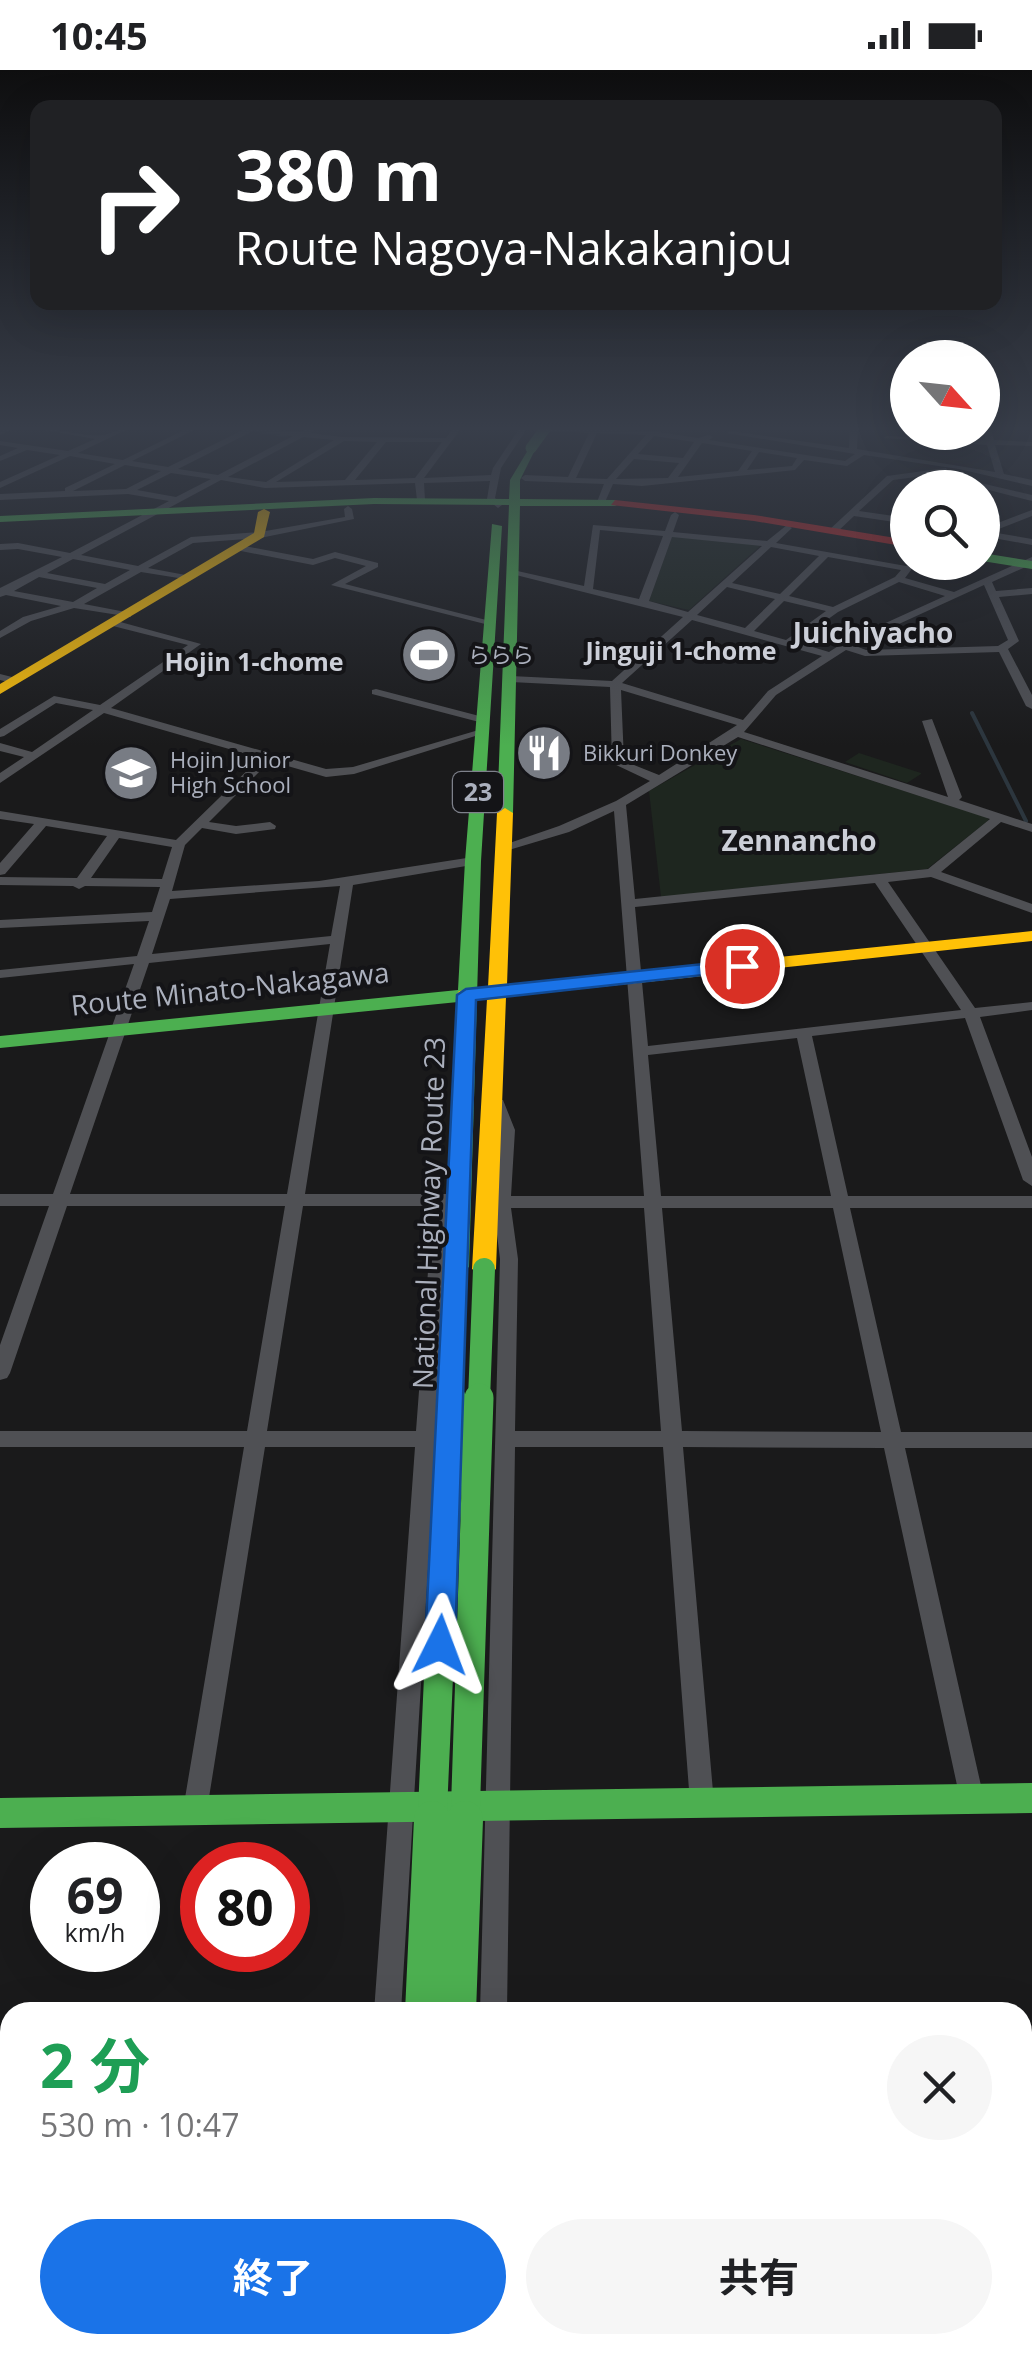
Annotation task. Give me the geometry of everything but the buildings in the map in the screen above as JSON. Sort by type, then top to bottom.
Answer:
[{"type":"main road","points":[[5,683],[239,548],[249,533]]},
{"type":"main road","name":"National Highway Route 23","points":[[423,2002],[473,861],[489,622],[502,533]]},
{"type":"main road","name":"National Highway Route 23","points":[[458,2002],[484,1269],[511,678],[514,574],[511,533]]},
{"type":"main road","points":[[792,533],[890,553]]},
{"type":"main road","points":[[807,533],[890,551]]},
{"type":"main road","points":[[1000,565],[1029,562]]},
{"type":"main road","name":"Route Minato-Nakagawa","points":[[0,1042],[1032,936]]},
{"type":"main road","points":[[0,1813],[1032,1798]]},
{"type":"street","points":[[2,592],[116,533]]},
{"type":"street","points":[[0,635],[28,620],[74,605],[209,533]]},
{"type":"street","points":[[588,590],[595,533]]},
{"type":"street","points":[[643,603],[669,533]]},
{"type":"street","points":[[716,533],[769,544],[829,542]]},
{"type":"street","points":[[658,780],[618,763],[616,684],[782,533]]},
{"type":"street","points":[[747,632],[782,598],[837,533]]},
{"type":"street","points":[[1000,543],[1029,562]]},
{"type":"street","points":[[0,547],[18,546],[188,578]]},
{"type":"street","points":[[0,556],[18,546]]},
{"type":"street","points":[[239,548],[313,562],[335,555],[375,565],[336,585],[489,622]]},
{"type":"street","points":[[38,574],[106,587]]},
{"type":"street","points":[[514,574],[643,603],[830,655]]},
{"type":"street","points":[[788,644],[834,610],[898,580],[953,595]]},
{"type":"street","points":[[502,848],[564,829],[620,804],[741,728],[772,693],[830,655],[953,595],[969,580]]},
{"type":"street","points":[[845,646],[865,653],[1002,649],[1014,640],[988,580]]},
{"type":"street","points":[[726,584],[834,610]]},
{"type":"street","points":[[0,780],[196,644],[74,605],[2,592]]},
{"type":"street","points":[[993,594],[1032,592]]},
{"type":"street","points":[[1012,631],[1032,632]]},
{"type":"street","points":[[1002,649],[1032,706]]},
{"type":"street","points":[[1015,675],[1032,672]]},
{"type":"street","points":[[511,678],[616,684],[1032,828]]},
{"type":"street","points":[[376,692],[483,726]]},
{"type":"street","points":[[0,734],[54,699],[104,709],[326,773],[340,772],[483,726]]},
{"type":"street","points":[[928,721],[956,797],[950,801]]},
{"type":"street","points":[[0,748],[35,756]]},
{"type":"street","points":[[0,1373],[158,916],[179,844],[267,757]]},
{"type":"street","points":[[620,804],[702,1803]]},
{"type":"street","points":[[0,815],[179,844]]},
{"type":"street","points":[[932,873],[1000,818]]},
{"type":"street","points":[[0,871],[43,822]]},
{"type":"street","points":[[199,824],[236,830],[270,826]]},
{"type":"street","points":[[79,884],[115,834]]},
{"type":"street","points":[[0,881],[266,892],[347,883],[473,861]]},
{"type":"street","points":[[629,904],[932,873],[1032,909]]},
{"type":"street","points":[[878,878],[970,1013],[1032,1180]]},
{"type":"street","points":[[195,1810],[347,883]]},
{"type":"street","points":[[0,924],[158,916]]},
{"type":"street","points":[[0,974],[339,939]]},
{"type":"street","points":[[641,1051],[1032,1006]]},
{"type":"street","points":[[803,1032],[972,1799]]},
{"type":"street","points":[[389,2002],[438,1258],[453,1125],[465,1093]]},
{"type":"street","points":[[493,1095],[507,1130],[502,1202],[509,1259],[493,2002]]},
{"type":"street","points":[[0,1200],[446,1200]]},
{"type":"street","points":[[502,1202],[1032,1202]]},
{"type":"street","points":[[0,1439],[425,1439]]},
{"type":"street","points":[[506,1439],[1032,1440]]},
{"type":"shaded area","points":[[673,534],[761,545],[689,610],[649,601]]},
{"type":"shaded area","points":[[741,739],[989,820],[927,869],[661,897],[649,791]]},
{"type":"shaded area","points":[[859,753],[921,774],[907,783],[845,762]]},
{"type":"waterway","points":[[972,713],[1026,821]]},
{"type":"traffic: fast","points":[[457,1267],[473,861],[496,533]]},
{"type":"traffic: fast","points":[[505,813],[513,533]]},
{"type":"traffic: fast","points":[[1000,560],[1032,565]]},
{"type":"traffic: fast","points":[[0,1042],[466,995]]},
{"type":"traffic: fast","points":[[423,2002],[457,1267]]},
{"type":"traffic: fast","points":[[458,2002],[484,1269]]},
{"type":"traffic: fast","points":[[0,1813],[1032,1798]]},
{"type":"traffic: slow","points":[[0,690],[260,533]]},
{"type":"traffic: slow","points":[[484,1269],[505,813]]},
{"type":"traffic: slow","points":[[466,995],[1032,936]]},
{"type":"traffic: jam","points":[[840,533],[890,541]]},
{"type":"place","name":"ららら","points":[[429,655]]},
{"type":"place","name":"Bikkuri Donkey","points":[[544,753]]},
{"type":"place","name":"Hojin Junior High School","points":[[131,773]]},
{"type":"district","name":"Juichiyacho","points":[[873,633]]},
{"type":"district","name":"Jinguji 1-chome","points":[[681,651]]},
{"type":"district","name":"Hojin 1-chome","points":[[254,662]]},
{"type":"district","name":"Zennancho","points":[[799,841]]},
{"type":"route","points":[[440,1645],[466,995],[742,966]]}]
